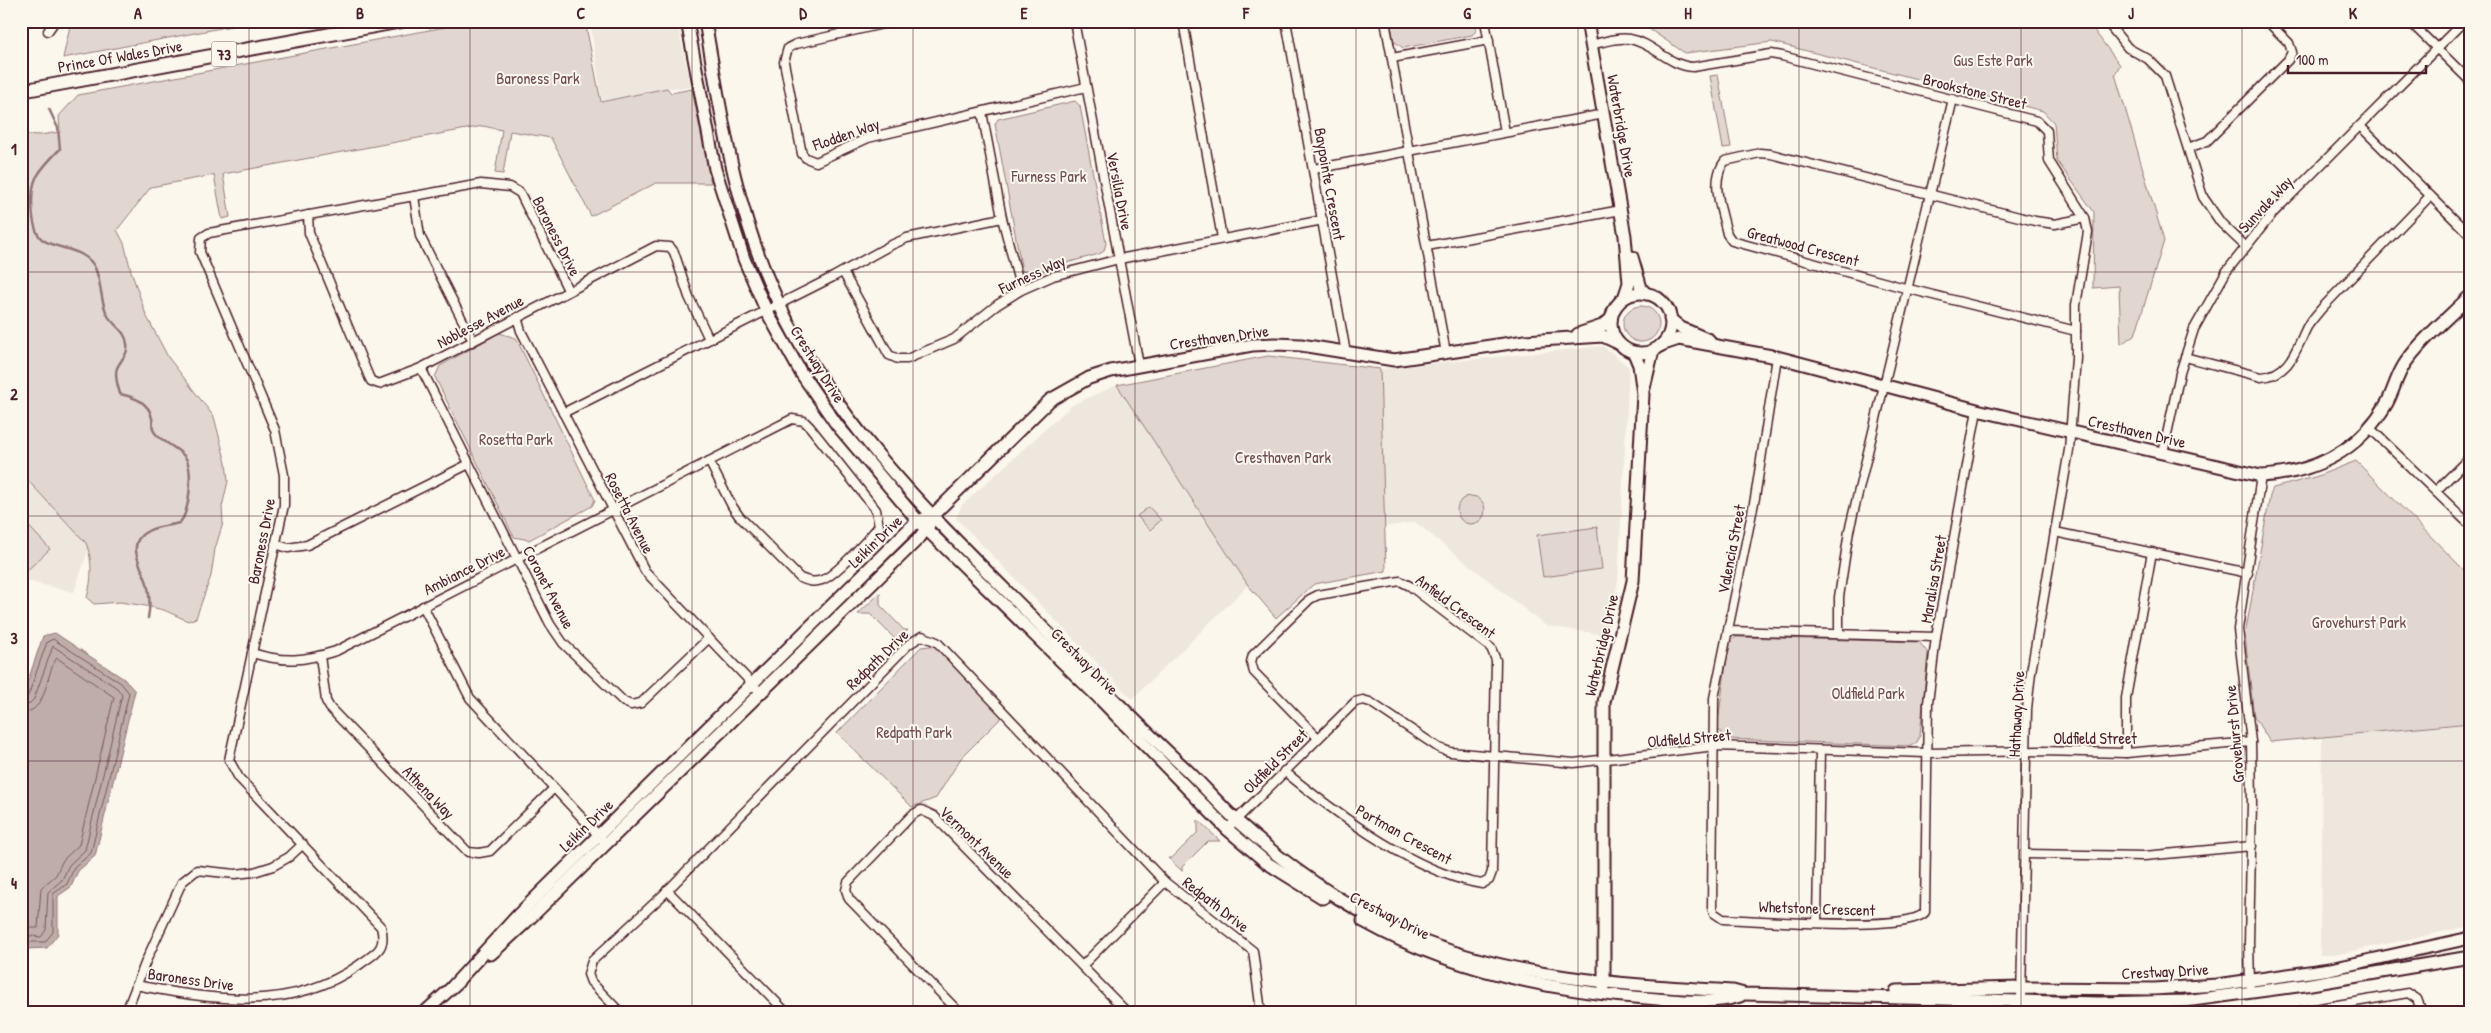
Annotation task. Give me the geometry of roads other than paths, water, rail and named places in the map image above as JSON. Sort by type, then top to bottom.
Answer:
[{"type":"main road","name":"Prince Of Wales Drive","points":[[21,91],[402,21]]},
{"type":"street","points":[[48,31],[55,21]]},
{"type":"street","name":"Crestway Drive","points":[[687,21],[716,168],[744,259],[766,310],[801,373],[837,425],[918,522],[1099,698],[1227,829],[1281,873],[1378,929],[1417,948],[1469,967],[1519,980],[1604,994],[1681,1001],[1713,1000],[1744,994],[1858,995],[1885,992],[2021,994],[2154,989],[2250,980],[2347,965],[2470,938]]},
{"type":"street","name":"Crestway Drive","points":[[705,21],[726,149],[735,185],[758,257],[779,304],[810,362],[858,431],[932,516],[1236,820],[1323,890],[1410,936],[1469,957],[1552,975],[1631,985],[1733,991],[1744,994]]},
{"type":"street","name":"Flodden Way","points":[[896,21],[796,44],[788,48],[784,62],[802,154],[806,158],[816,162],[868,138],[1086,87]]},
{"type":"street","name":"Versilia Drive","points":[[1074,21],[1139,365]]},
{"type":"street","points":[[1183,21],[1222,238]]},
{"type":"street","name":"Baypointe Crescent","points":[[1286,21],[1346,353]]},
{"type":"street","points":[[1385,21],[1446,352]]},
{"type":"street","points":[[1485,21],[1504,132]]},
{"type":"street","name":"Waterbridge Drive","points":[[1587,21],[1625,236],[1629,283],[1624,298]]},
{"type":"street","points":[[2106,21],[2128,48],[2148,59],[2165,76],[2203,197],[2211,210],[2244,246]]},
{"type":"street","points":[[2188,148],[2207,141],[2288,60],[2292,52],[2289,43],[2267,21]]},
{"type":"street","points":[[2409,21],[2470,81]]},
{"type":"street","name":"Sunvale Way","points":[[2163,453],[2184,358],[2194,329],[2226,272],[2244,246],[2273,213],[2361,127],[2464,21]]},
{"type":"street","name":"Brookstone Street","points":[[1591,45],[1620,38],[1630,39],[1642,43],[1682,67],[1693,67],[1771,54],[1953,99],[2037,121],[2043,125],[2047,132],[2049,161],[2085,218],[2088,232],[2080,277],[2076,358],[2069,432]]},
{"type":"street","points":[[1392,58],[1489,40]]},
{"type":"street","points":[[1839,634],[1839,597],[1849,531],[1953,99]]},
{"type":"street","points":[[982,112],[1002,218],[1017,283],[1021,290]]},
{"type":"street","points":[[1314,169],[1604,114]]},
{"type":"street","points":[[2361,127],[2470,235]]},
{"type":"street","name":"Greatwood Crescent","points":[[2076,331],[1732,241],[1727,234],[1717,182],[1718,170],[1724,161],[1760,153],[1771,154],[2055,224],[2085,218]]},
{"type":"street","name":"Baroness Drive","points":[[136,985],[203,998],[244,1000],[279,998],[296,994],[348,973],[379,951],[384,939],[381,927],[239,778],[229,760],[284,505],[284,488],[278,442],[200,252],[199,243],[201,238],[209,233],[481,184],[517,190],[568,290]]},
{"type":"street","points":[[414,196],[420,236],[473,341]]},
{"type":"street","points":[[2184,358],[2261,377],[2271,376],[2283,370],[2292,360],[2308,326],[2326,303],[2430,196]]},
{"type":"street","points":[[1427,246],[1621,210]]},
{"type":"street","name":"Noblesse Avenue","points":[[308,215],[310,233],[372,381],[379,384],[390,382],[421,368],[656,246],[670,247],[709,340]]},
{"type":"street","points":[[563,414],[907,238],[1002,218]]},
{"type":"street","name":"Furness Way","points":[[843,272],[888,355],[898,359],[907,359],[954,339],[997,305],[1021,290],[1053,276],[1118,259],[1323,220]]},
{"type":"street","name":"Waterbridge Drive","points":[[1625,236],[1640,283],[1646,294]]},
{"type":"street","points":[[1633,294],[1646,294],[1662,302],[1670,318],[1670,328],[1657,348],[1634,353],[1618,343],[1613,334],[1611,319],[1616,305],[1624,298],[1633,294]]},
{"type":"street","name":"Cresthaven Drive","points":[[1657,348],[1679,338],[1777,357],[1977,410],[2261,476],[2293,472],[2326,462],[2347,447],[2369,426],[2388,402],[2406,362],[2470,296]]},
{"type":"street","name":"Rosetta Avenue","points":[[517,317],[521,331],[563,414],[649,576],[756,688]]},
{"type":"street","name":"Cresthaven Drive","points":[[1670,318],[1681,328],[1724,347]]},
{"type":"street","name":"Cresthaven Drive","points":[[1562,339],[1602,326],[1611,319]]},
{"type":"street","name":"Cresthaven Drive","points":[[932,516],[1050,400],[1088,378],[1139,365],[1252,345],[1301,345],[1394,360],[1525,341],[1603,336],[1618,343]]},
{"type":"street","name":"Waterbridge Drive","points":[[1643,394],[1657,348]]},
{"type":"street","name":"Waterbridge Drive","points":[[1604,994],[1603,760],[1605,691],[1633,581],[1643,394],[1639,365],[1634,353]]},
{"type":"street","name":"Valencia Street","points":[[1715,746],[1713,731],[1714,698],[1756,498],[1777,357]]},
{"type":"street","name":"Coronet Avenue","points":[[421,368],[550,624],[563,643],[624,702],[631,705],[641,703],[709,638]]},
{"type":"street","name":"Maralisa Street","points":[[1926,753],[1928,703],[1936,637],[1977,410]]},
{"type":"street","name":"Ambiance Drive","points":[[252,652],[274,659],[293,660],[320,656],[336,651],[612,509],[792,419],[804,421],[870,500],[876,510],[879,526],[864,544],[825,580],[812,583],[800,578],[739,516],[709,461]]},
{"type":"street","points":[[2369,426],[2470,525]]},
{"type":"street","name":"Hathaway Drive","points":[[2021,994],[2026,854],[2026,752],[2031,672],[2069,450],[2069,432]]},
{"type":"street","points":[[2436,491],[2470,457]]},
{"type":"street","points":[[275,544],[298,548],[307,545],[469,464]]},
{"type":"street","name":"Grovehurst Drive","points":[[2250,992],[2251,742],[2238,629],[2248,573],[2261,476]]},
{"type":"street","name":"Leikin Drive","points":[[425,1012],[524,924],[602,839],[756,688],[918,522],[932,516]]},
{"type":"street","name":"Leikin Drive","points":[[756,688],[927,530],[932,516]]},
{"type":"street","points":[[2055,532],[2248,573]]},
{"type":"street","points":[[2126,754],[2126,698],[2152,552]]},
{"type":"street","name":"Anfield Crescent","points":[[1318,738],[1254,672],[1251,662],[1253,655],[1310,599],[1318,595],[1400,581],[1410,586],[1491,648],[1496,660],[1493,756]]},
{"type":"street","points":[[423,606],[470,698],[553,789],[602,839]]},
{"type":"street","points":[[1729,631],[1936,637]]},
{"type":"street","name":"Redpath Drive","points":[[620,1012],[591,982],[588,968],[908,644],[922,636],[937,642],[1165,882],[1253,951],[1261,1012]]},
{"type":"street","name":"Athena Way","points":[[320,656],[326,701],[330,708],[468,852],[479,854],[490,851],[553,789]]},
{"type":"street","name":"Oldfield Street","points":[[1227,829],[1355,702],[1363,700],[1370,702],[1439,748],[1450,752],[1574,763],[1715,746],[1926,753],[2126,754],[2251,742]]},
{"type":"street","name":"Whetstone Crescent","points":[[1715,746],[1712,908],[1714,913],[1723,918],[1816,922],[1884,924],[1921,918],[1925,912],[1926,753]]},
{"type":"street","points":[[1816,922],[1820,750]]},
{"type":"street","name":"Portman Crescent","points":[[1284,771],[1349,821],[1400,851],[1452,877],[1482,884],[1489,880],[1492,872],[1493,756]]},
{"type":"street","name":"Vermont Avenue","points":[[959,1012],[849,899],[846,890],[848,882],[912,815],[921,810],[934,816],[1082,966]]},
{"type":"street","points":[[126,1012],[182,882],[187,876],[197,870],[224,874],[254,872],[280,862],[303,844]]},
{"type":"street","points":[[2026,854],[2144,856],[2252,846]]},
{"type":"street","points":[[1127,1012],[1082,966],[1165,882]]},
{"type":"street","points":[[667,890],[786,1012]]},
{"type":"street","name":"Crestway Drive","points":[[2021,994],[2071,1002],[2154,1002],[2305,985],[2470,957]]},
{"type":"street","points":[[2296,1012],[2323,1010],[2408,993],[2417,999],[2422,1012]]},
{"type":"water","points":[[55,633],[124,679],[135,691],[95,856],[78,871],[71,887],[58,896],[58,934],[47,948],[27,949],[21,946],[21,701],[43,636]]},
{"type":"waterway","points":[[49,109],[58,128],[60,149],[41,170],[34,184],[32,211],[36,228],[43,240],[79,253],[91,261],[99,280],[105,311],[126,339],[127,351],[116,371],[120,394],[140,401],[148,408],[154,431],[162,440],[178,450],[188,463],[190,491],[183,518],[179,523],[148,531],[137,542],[137,555],[149,592],[148,618]]},
{"type":"park label","name":"Gus Este Park","points":[[1993,60]]},
{"type":"park label","name":"Baroness Park","points":[[538,78]]},
{"type":"park label","name":"Furness Park","points":[[1049,176]]},
{"type":"park label","name":"Rosetta Park","points":[[516,439]]},
{"type":"park label","name":"Cresthaven Park","points":[[1283,457]]},
{"type":"park label","name":"Grovehurst Park","points":[[2359,622]]},
{"type":"park label","name":"Oldfield Park","points":[[1868,693]]},
{"type":"park label","name":"Redpath Park","points":[[914,732]]}]
